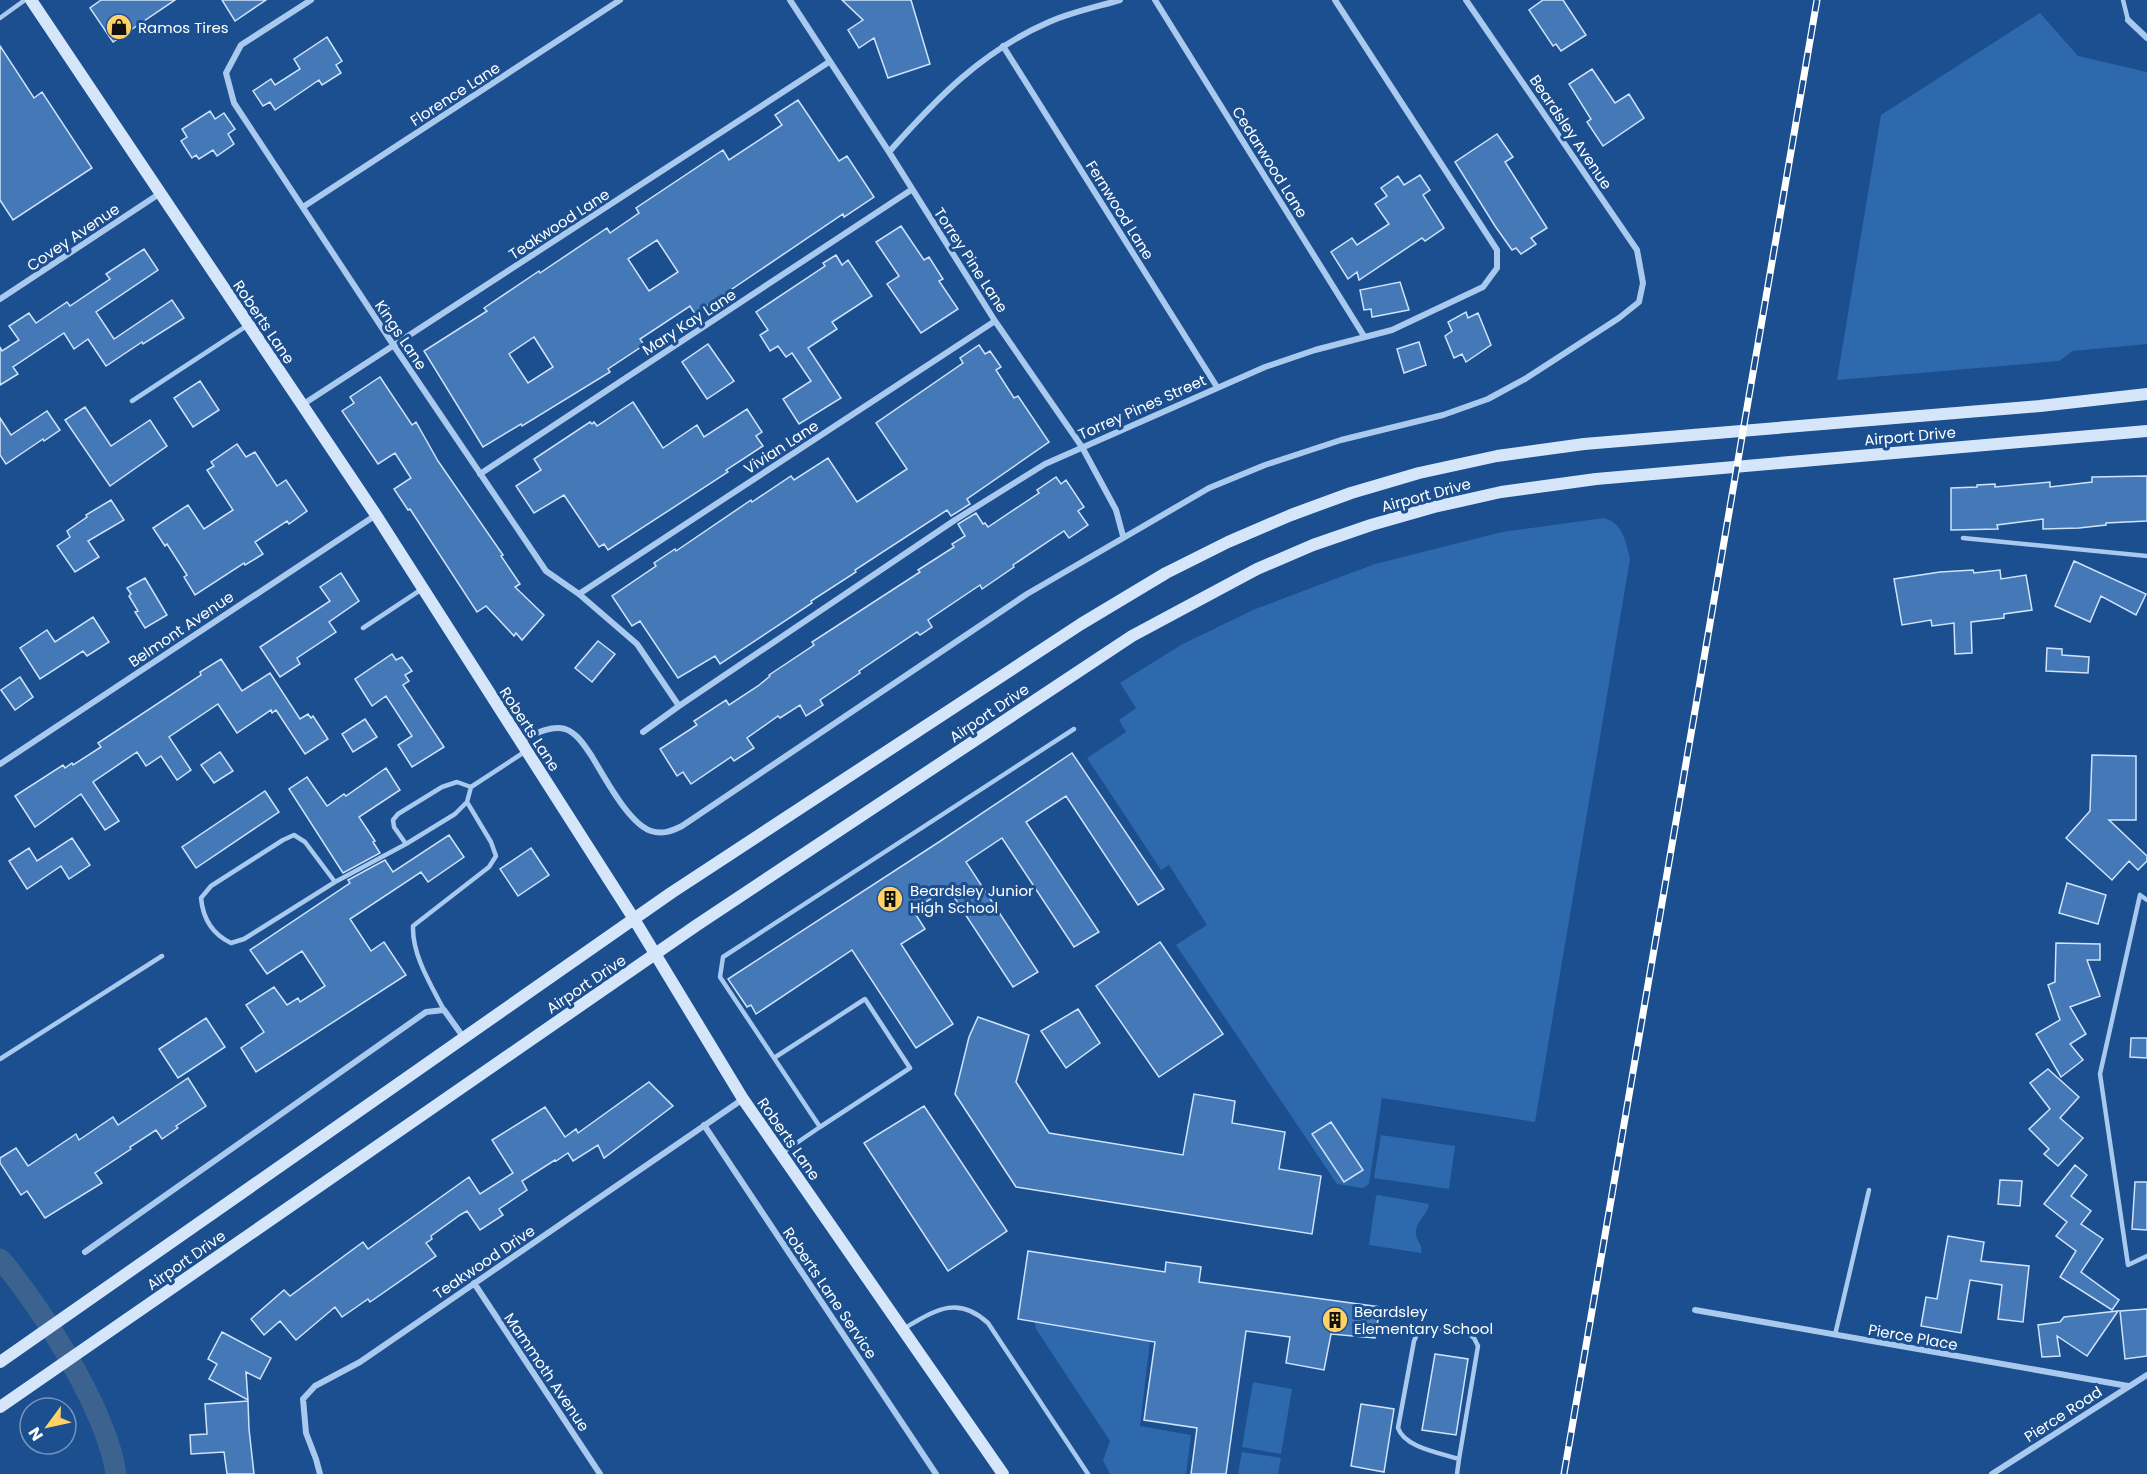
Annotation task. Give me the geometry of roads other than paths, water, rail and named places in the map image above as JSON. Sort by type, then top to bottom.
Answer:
[{"type":"main road","name":"Roberts Lane","points":[[31,0],[376,515],[634,919],[743,1099],[1004,1474]]},
{"type":"main road","name":"Airport Drive","points":[[0,1362],[634,919],[1124,597],[1228,542],[1331,500],[1438,468],[1549,448],[2040,406],[2147,394]]},
{"type":"main road","name":"Airport Drive","points":[[0,1407],[655,955],[1132,636],[1182,607],[1257,569],[1345,534],[1501,492],[1564,483],[2147,431]]},
{"type":"street","name":"Florence Lane","points":[[303,207],[620,0]]},
{"type":"street","name":"Torrey Pine Lane","points":[[790,0],[996,321],[1082,447],[1116,510],[1123,536]]},
{"type":"street","points":[[889,153],[933,103],[970,69],[1003,46],[1050,22],[1120,0]]},
{"type":"street","name":"Cedarwood Lane","points":[[1155,0],[1364,336]]},
{"type":"street","name":"Torrey Pines Street","points":[[643,732],[679,705],[955,520],[1045,464],[1217,387],[1295,357],[1392,330],[1483,287],[1497,268],[1497,250],[1335,0]]},
{"type":"street","name":"Beardsley Avenue","points":[[1123,536],[1209,488],[1265,465],[1341,440],[1443,415],[1488,399],[1525,379],[1619,318],[1639,302],[1643,283],[1636,250],[1466,0]]},
{"type":"street","name":"Kings Lane","points":[[306,1],[241,45],[226,73],[234,103],[546,571],[579,594]]},
{"type":"street","points":[[2128,20],[2147,38]]},
{"type":"street","name":"Fernwood Lane","points":[[1003,46],[1217,387]]},
{"type":"street","name":"Teakwood Lane","points":[[302,405],[829,62]]},
{"type":"street","name":"Mary Kay Lane","points":[[480,474],[912,190]]},
{"type":"street","name":"Covey Avenue","points":[[0,299],[159,194]]},
{"type":"street","name":"Vivian Lane","points":[[579,594],[996,321]]},
{"type":"street","name":"Belmont Avenue","points":[[0,764],[376,515]]},
{"type":"street","points":[[523,746],[550,729],[565,729],[580,738],[626,811],[652,832],[667,833],[682,826],[1028,594],[1123,536]]},
{"type":"street","points":[[579,594],[637,644],[679,705]]},
{"type":"street","points":[[85,1252],[426,1012],[444,1010],[464,1038]]},
{"type":"street","name":"Teakwood Drive","points":[[320,1474],[306,1433],[303,1399],[315,1386],[360,1362],[743,1099]]},
{"type":"street","name":"Roberts Lane Service","points":[[704,1125],[936,1474]]},
{"type":"street","name":"Mammoth Avenue","points":[[474,1283],[600,1474]]},
{"type":"street","name":"Pierce Place","points":[[1695,1310],[2128,1386]]},
{"type":"street","name":"Pierce Road","points":[[1992,1474],[2147,1375]]},
{"type":"lane","points":[[0,18],[25,0]]},
{"type":"lane","points":[[2123,0],[2128,20]]},
{"type":"lane","points":[[132,401],[248,325]]},
{"type":"lane","points":[[1963,538],[2147,556]]},
{"type":"lane","points":[[363,628],[422,589]]},
{"type":"lane","points":[[820,1127],[720,977],[723,957],[1074,729]]},
{"type":"lane","points":[[335,882],[305,842],[294,835],[211,885],[201,898],[203,912],[218,937],[231,943],[244,939],[335,882],[406,844],[455,814],[467,802],[471,787],[523,746]]},
{"type":"lane","points":[[406,844],[394,827],[393,820],[398,814],[442,787],[457,782],[471,787]]},
{"type":"lane","points":[[444,1010],[412,939],[413,926],[489,867],[496,856],[491,842],[467,802]]},
{"type":"lane","points":[[2147,900],[2140,895],[2100,1074],[2128,1265],[2147,1256]]},
{"type":"lane","points":[[0,1059],[162,956]]},
{"type":"lane","points":[[774,1058],[865,999],[910,1068],[781,1154]]},
{"type":"lane","points":[[1835,1335],[1869,1190]]},
{"type":"lane","points":[[903,1329],[940,1309],[962,1307],[981,1317],[988,1323],[1088,1474]]},
{"type":"lane","points":[[1457,1474],[1460,1459],[1478,1346],[1474,1338],[1465,1331],[1426,1327],[1418,1332],[1414,1341],[1398,1428],[1401,1436],[1408,1442],[1460,1459]]},
{"type":"waterway","points":[[0,1259],[51,1329],[79,1377],[103,1428],[116,1474]]},
{"type":"railway","points":[[1564,1474],[1817,0]]},
{"type":"place","name":"Ramos Tires","points":[[119,27]]},
{"type":"place","name":"Beardsley Junior High School","points":[[890,899]]},
{"type":"place","name":"Beardsley Elementary School","points":[[1335,1320]]}]
